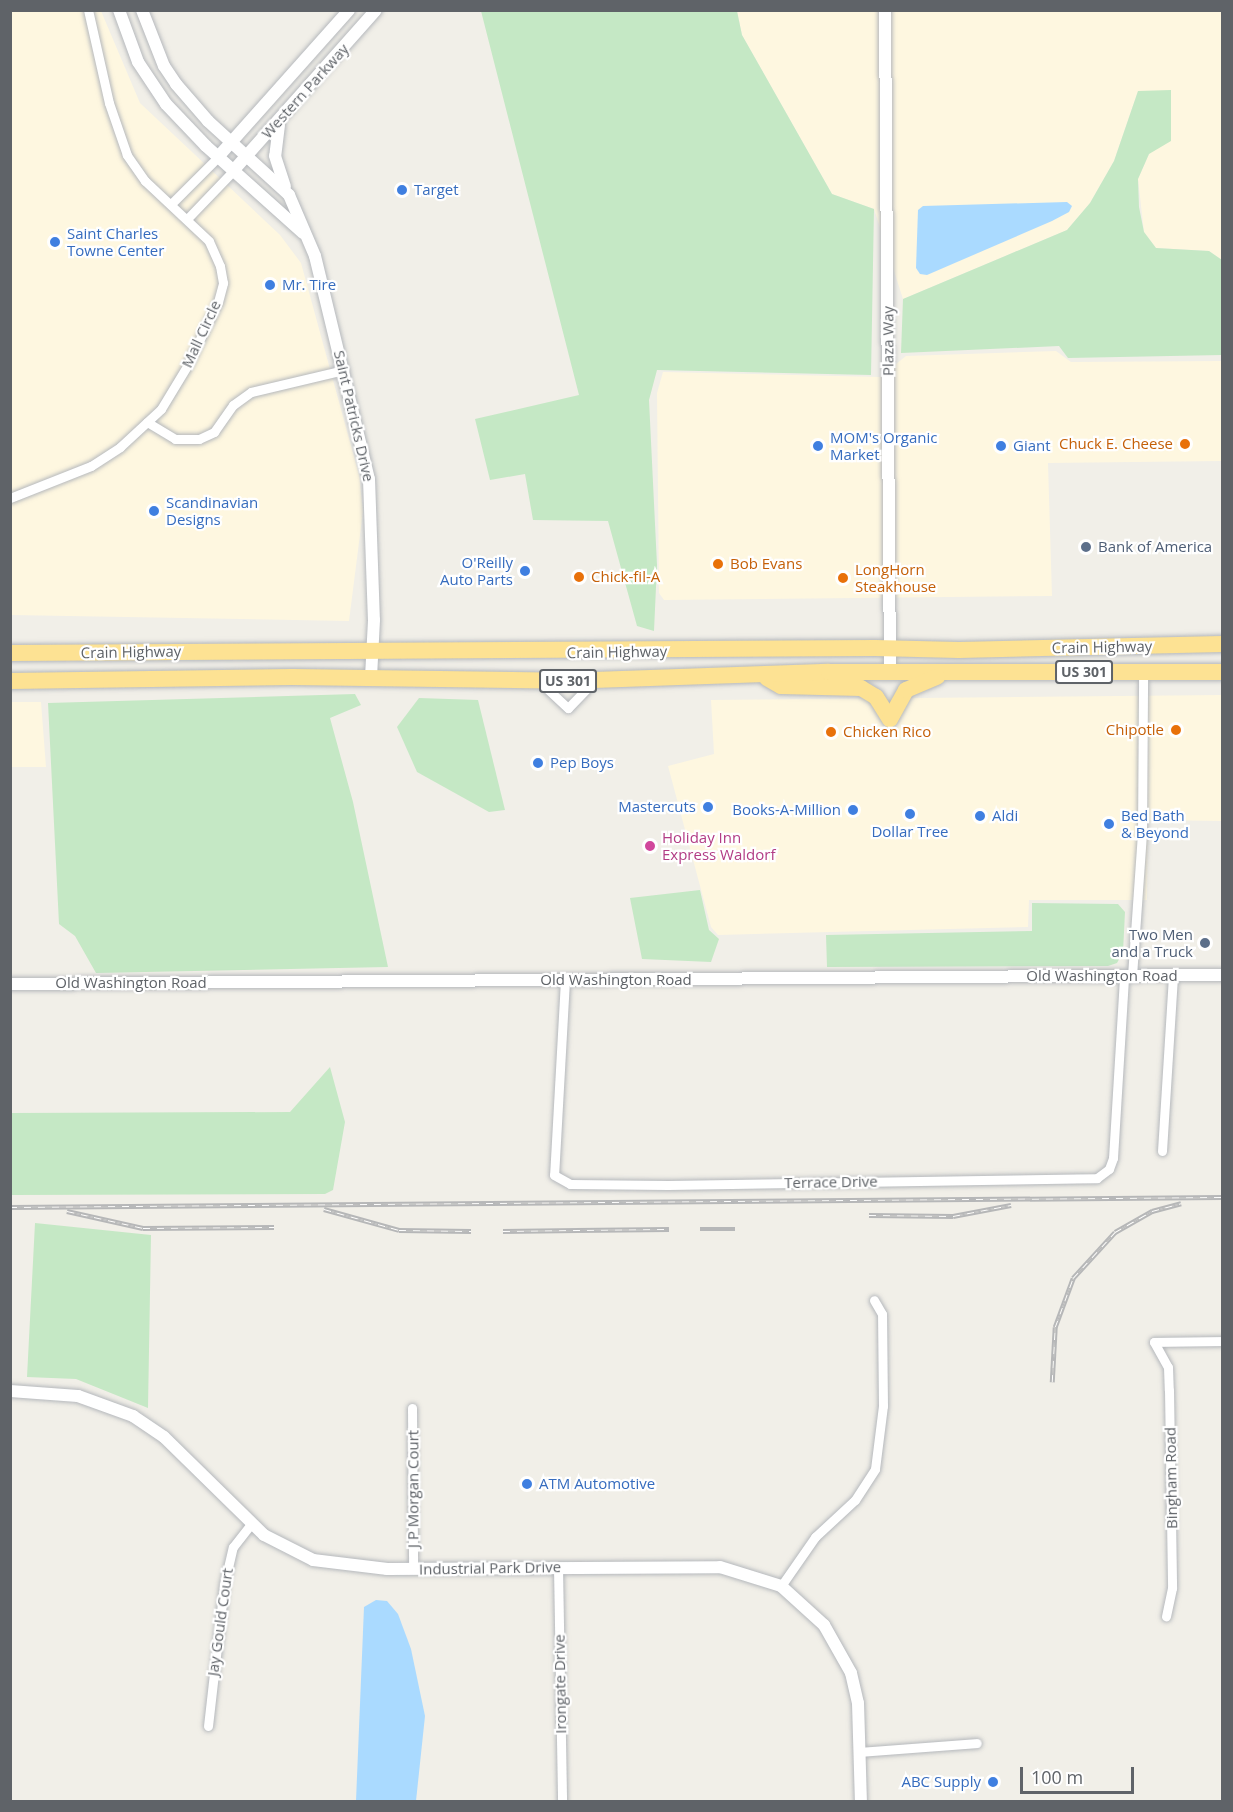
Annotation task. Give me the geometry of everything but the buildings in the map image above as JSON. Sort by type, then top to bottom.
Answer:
[{"type":"highway","name":"Crain Highway","points":[[10,653],[371,649],[561,653],[890,648],[959,650],[1222,644]]},
{"type":"highway","name":"Crain Highway","points":[[10,681],[371,677],[595,680],[890,672],[1222,672]]},
{"type":"highway","points":[[764,676],[781,686],[861,688],[876,697],[890,719],[906,690],[946,673]]},
{"type":"main road","name":"Saint Patricks Drive","points":[[119,10],[131,47],[149,80],[182,122],[303,233]]},
{"type":"main road","name":"Saint Patricks Drive","points":[[142,10],[172,78],[189,101],[289,195],[298,210],[303,233],[322,276],[369,479],[374,620],[371,677]]},
{"type":"main road","name":"Western Parkway","points":[[218,157],[349,10]]},
{"type":"main road","name":"Western Parkway","points":[[233,171],[376,10]]},
{"type":"main road","name":"Plaza Way","points":[[885,10],[890,672]]},
{"type":"main road","points":[[282,118],[274,137],[275,156],[289,195]]},
{"type":"main road","name":"Old Washington Road","points":[[10,984],[1222,975]]},
{"type":"main road","name":"Industrial Park Drive","points":[[10,1391],[78,1396],[133,1416],[180,1451],[250,1525],[276,1543],[313,1560],[349,1567],[413,1569],[720,1567],[781,1587],[816,1615],[846,1661],[858,1703],[861,1802]]},
{"type":"street","name":"Mall Circle","points":[[10,498],[89,467],[147,422],[175,387],[221,290],[222,274],[213,248],[188,219],[145,181],[127,155],[109,104],[88,10]]},
{"type":"street","points":[[171,204],[218,157]]},
{"type":"street","points":[[188,219],[233,171]]},
{"type":"street","points":[[147,422],[175,439],[199,439],[214,432],[233,405],[251,392],[344,370]]},
{"type":"street","points":[[1128,976],[1141,866],[1143,671]]},
{"type":"street","points":[[536,680],[568,708],[582,689],[595,680]]},
{"type":"street","name":"Terrace Drive","points":[[565,980],[554,1175],[570,1184],[668,1185],[1096,1178],[1109,1169],[1113,1158],[1128,976]]},
{"type":"street","points":[[1162,1151],[1173,976]]},
{"type":"street","points":[[781,1587],[815,1537],[855,1500],[875,1469],[883,1406],[882,1314],[874,1300]]},
{"type":"street","name":"Bingham Road","points":[[1166,1616],[1172,1588],[1168,1367],[1154,1342],[1222,1341]]},
{"type":"street","name":"J P Morgan Court","points":[[412,1408],[413,1569]]},
{"type":"street","name":"Jay Gould Court","points":[[208,1726],[225,1576],[233,1547],[250,1525]]},
{"type":"street","name":"Irongate Drive","points":[[558,1567],[562,1802]]},
{"type":"street","points":[[860,1752],[976,1743]]},
{"type":"shaded area","points":[[11,11],[101,11],[140,103],[280,235],[301,263],[359,475],[363,511],[349,621],[11,615]]},
{"type":"shaded area","points":[[737,11],[1222,11],[1222,260],[1209,251],[1156,248],[1144,232],[1138,179],[1149,154],[1138,91],[1114,161],[1090,203],[1067,230],[903,299],[874,209],[832,194],[742,35]]},
{"type":"shaded area","points":[[1056,351],[1071,362],[1222,361],[1222,461],[1048,463],[1052,596],[664,600],[659,593],[657,393],[663,372],[880,377],[906,356]]},
{"type":"shaded area","points":[[1222,695],[1222,821],[1148,820],[1147,900],[1029,900],[1028,927],[718,935],[711,927],[668,766],[714,754],[711,700]]},
{"type":"shaded area","points":[[11,702],[41,702],[46,767],[11,767]]},
{"type":"green space","points":[[481,11],[737,11],[742,35],[832,194],[874,209],[871,375],[657,370],[649,400],[657,565],[654,631],[637,626],[608,521],[533,520],[525,474],[490,480],[475,419],[579,395]]},
{"type":"green space","points":[[1171,90],[1171,141],[1149,154],[1138,179],[1139,207],[1144,232],[1156,248],[1209,251],[1222,260],[1222,355],[1068,358],[1059,346],[901,353],[903,299],[1067,230],[1090,203],[1114,161],[1138,91]]},
{"type":"green space","points":[[355,694],[361,705],[330,718],[353,802],[388,967],[96,973],[75,936],[59,924],[48,703]]},
{"type":"green space","points":[[419,698],[478,700],[505,810],[489,812],[417,772],[397,727]]},
{"type":"green space","points":[[700,890],[709,930],[719,939],[711,962],[642,959],[630,898]]},
{"type":"green space","points":[[1032,903],[1118,904],[1125,912],[1123,952],[1117,963],[1108,966],[827,967],[826,935],[1032,931]]},
{"type":"green space","points":[[330,1067],[345,1122],[333,1190],[325,1194],[11,1195],[11,1113],[290,1112]]},
{"type":"green space","points":[[35,1223],[151,1235],[148,1408],[76,1379],[27,1377]]},
{"type":"water","points":[[1067,202],[1072,206],[1069,212],[1052,221],[927,275],[920,274],[916,268],[918,210],[923,206]]},
{"type":"water","points":[[376,1600],[387,1601],[398,1614],[411,1649],[425,1716],[416,1801],[356,1801],[364,1607]]},
{"type":"railway","points":[[10,1207],[1222,1197]]},
{"type":"railway","points":[[1052,1382],[1055,1327],[1073,1278],[1115,1232],[1152,1211],[1181,1203]]},
{"type":"railway","points":[[869,1215],[953,1216],[1011,1205]]},
{"type":"railway","points":[[324,1209],[399,1230],[471,1231]]},
{"type":"railway","points":[[67,1211],[143,1228],[274,1227]]},
{"type":"railway","points":[[503,1231],[669,1229]]},
{"type":"railway","points":[[700,1229],[735,1229]]},
{"type":"place","name":"Target","points":[[402,190]]},
{"type":"place","name":"Saint Charles Towne Center","points":[[55,242]]},
{"type":"place","name":"Mr. Tire","points":[[270,285]]},
{"type":"place","name":"Chuck E. Cheese","points":[[1185,444]]},
{"type":"place","name":"MOM's Organic Market","points":[[818,446]]},
{"type":"place","name":"Giant","points":[[1001,446]]},
{"type":"place","name":"Scandinavian Designs","points":[[154,511]]},
{"type":"place","name":"Bank of America","points":[[1086,547]]},
{"type":"place","name":"Bob Evans","points":[[718,564]]},
{"type":"place","name":"O'Reilly Auto Parts","points":[[525,571]]},
{"type":"place","name":"Chick-fil-A","points":[[579,577]]},
{"type":"place","name":"LongHorn Steakhouse","points":[[843,578]]},
{"type":"place","name":"Chipotle","points":[[1176,730]]},
{"type":"place","name":"Chicken Rico","points":[[831,732]]},
{"type":"place","name":"Pep Boys","points":[[538,763]]},
{"type":"place","name":"Mastercuts","points":[[708,807]]},
{"type":"place","name":"Books-A-Million","points":[[853,810]]},
{"type":"place","name":"Dollar Tree","points":[[910,814]]},
{"type":"place","name":"Aldi","points":[[980,816]]},
{"type":"place","name":"Bed Bath & Beyond","points":[[1109,824]]},
{"type":"place","name":"Holiday Inn Express Waldorf","points":[[650,846]]},
{"type":"place","name":"Two Men and a Truck","points":[[1205,943]]},
{"type":"place","name":"ATM Automotive","points":[[527,1484]]},
{"type":"place","name":"ABC Supply","points":[[993,1782]]}]
